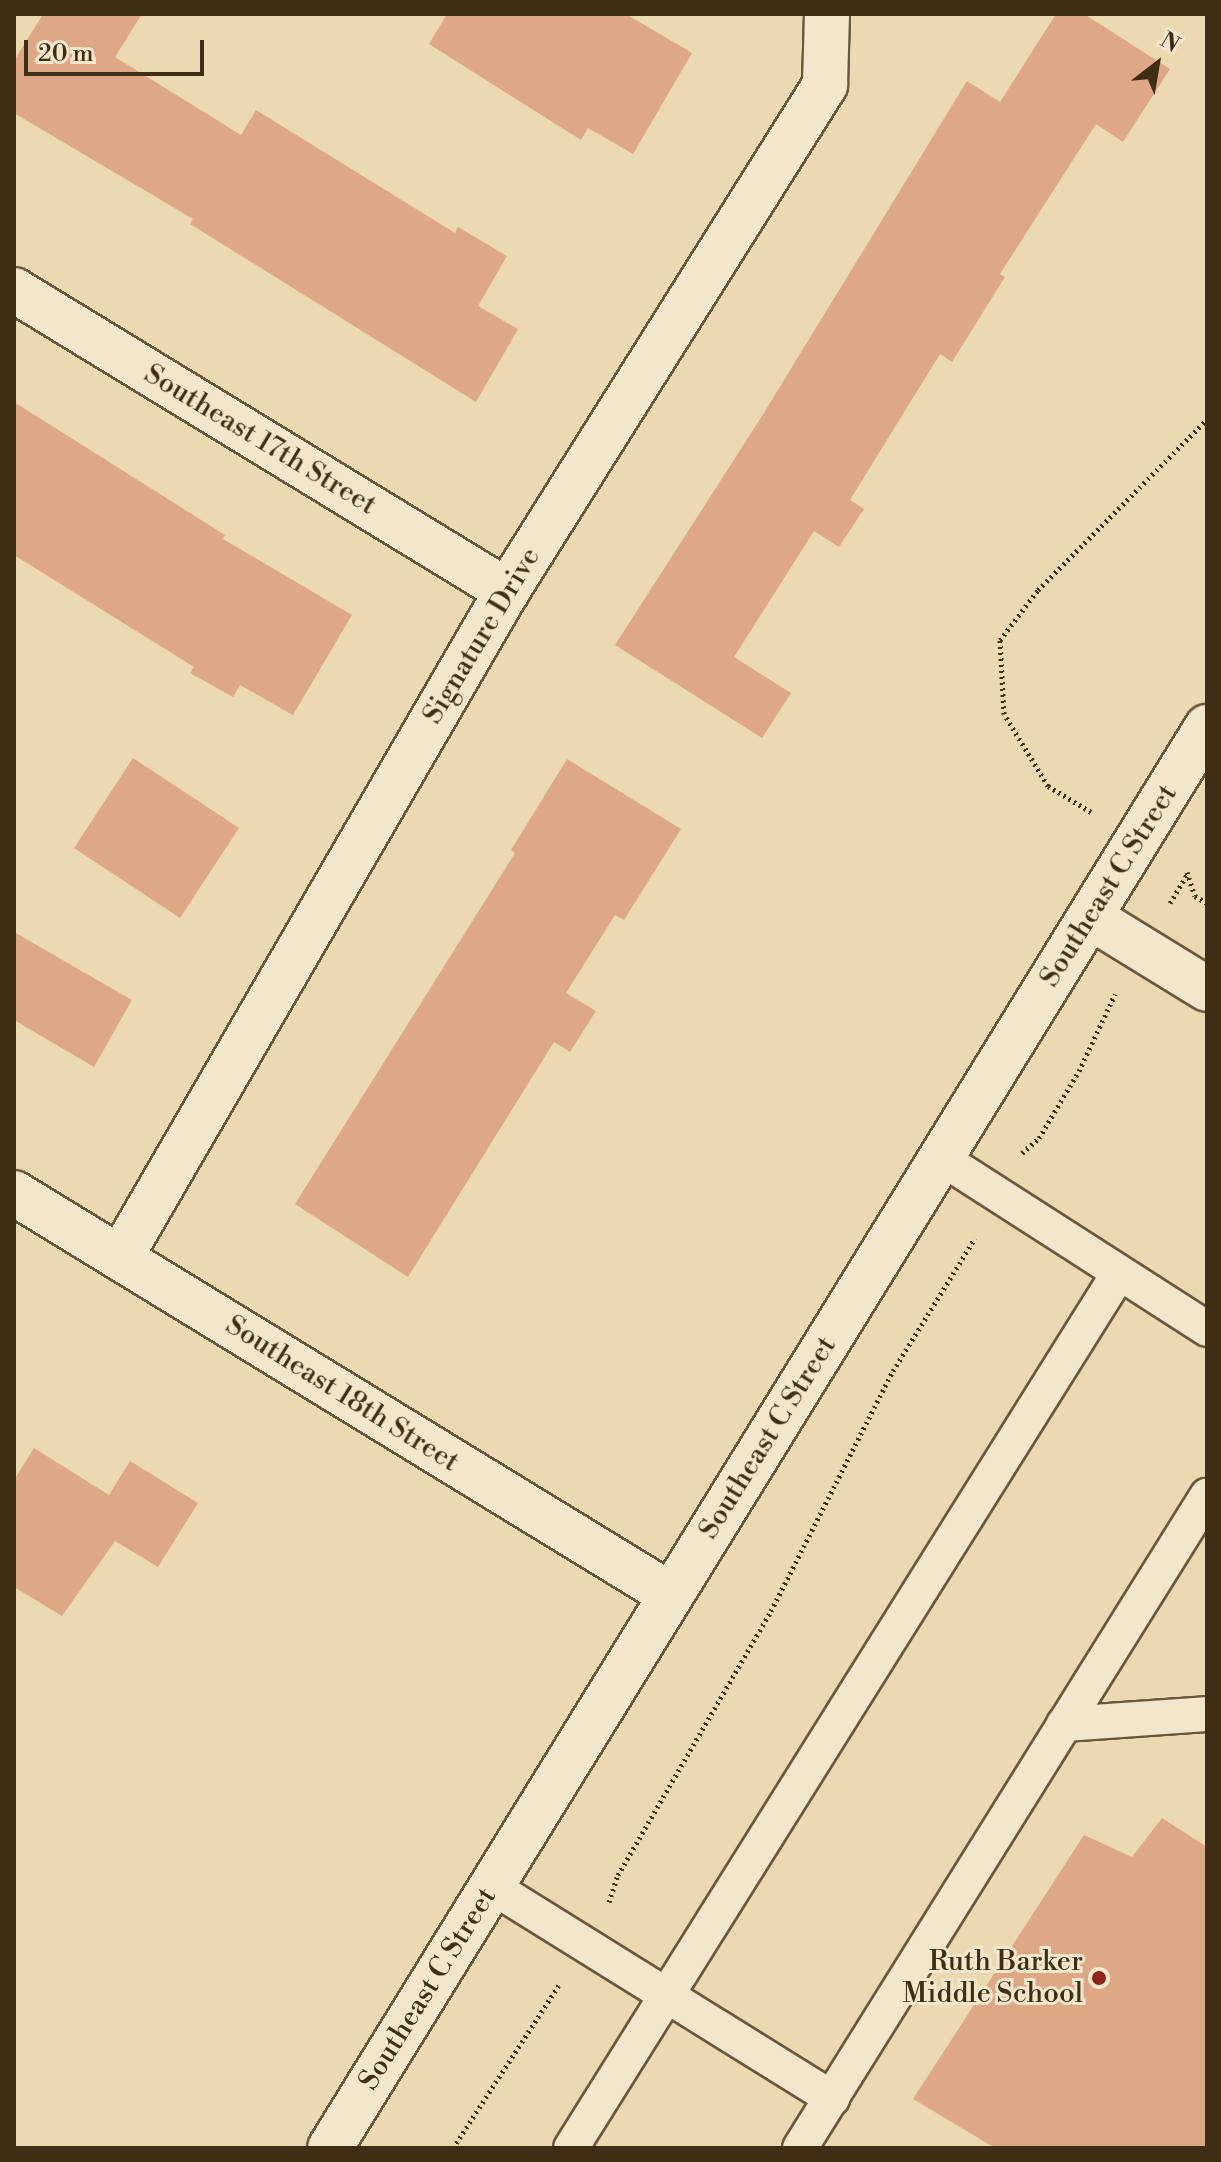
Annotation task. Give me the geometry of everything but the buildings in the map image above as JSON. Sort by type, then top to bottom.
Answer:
[{"type":"street","name":"Signature Drive","points":[[120,1258],[507,591],[825,85],[827,14]]},
{"type":"street","name":"Southeast 17th Street","points":[[14,290],[507,591]]},
{"type":"street","name":"Southeast C Street","points":[[330,2148],[1207,727]]},
{"type":"street","points":[[1090,917],[1207,989]]},
{"type":"street","name":"Southeast 18th Street","points":[[14,1193],[671,1595]]},
{"type":"lane","points":[[941,1158],[1207,1329]]},
{"type":"lane","points":[[571,2148],[1119,1273]]},
{"type":"lane","points":[[800,2148],[1207,1496]]},
{"type":"lane","points":[[1064,1724],[1207,1714]]},
{"type":"lane","points":[[491,1886],[832,2098]]},
{"type":"path","points":[[1048,786],[1004,714],[1000,640],[1038,590],[1207,419]]},
{"type":"path","points":[[1188,873],[1195,896],[1207,903]]},
{"type":"path","points":[[1021,1153],[1039,1138],[1079,1071],[1101,1017]]},
{"type":"path","points":[[606,1911],[618,1875],[771,1611],[893,1371],[976,1236]]},
{"type":"path","points":[[453,2148],[561,1981]]},
{"type":"place","name":"Ruth Barker Middle School","points":[[1099,1978]]}]
